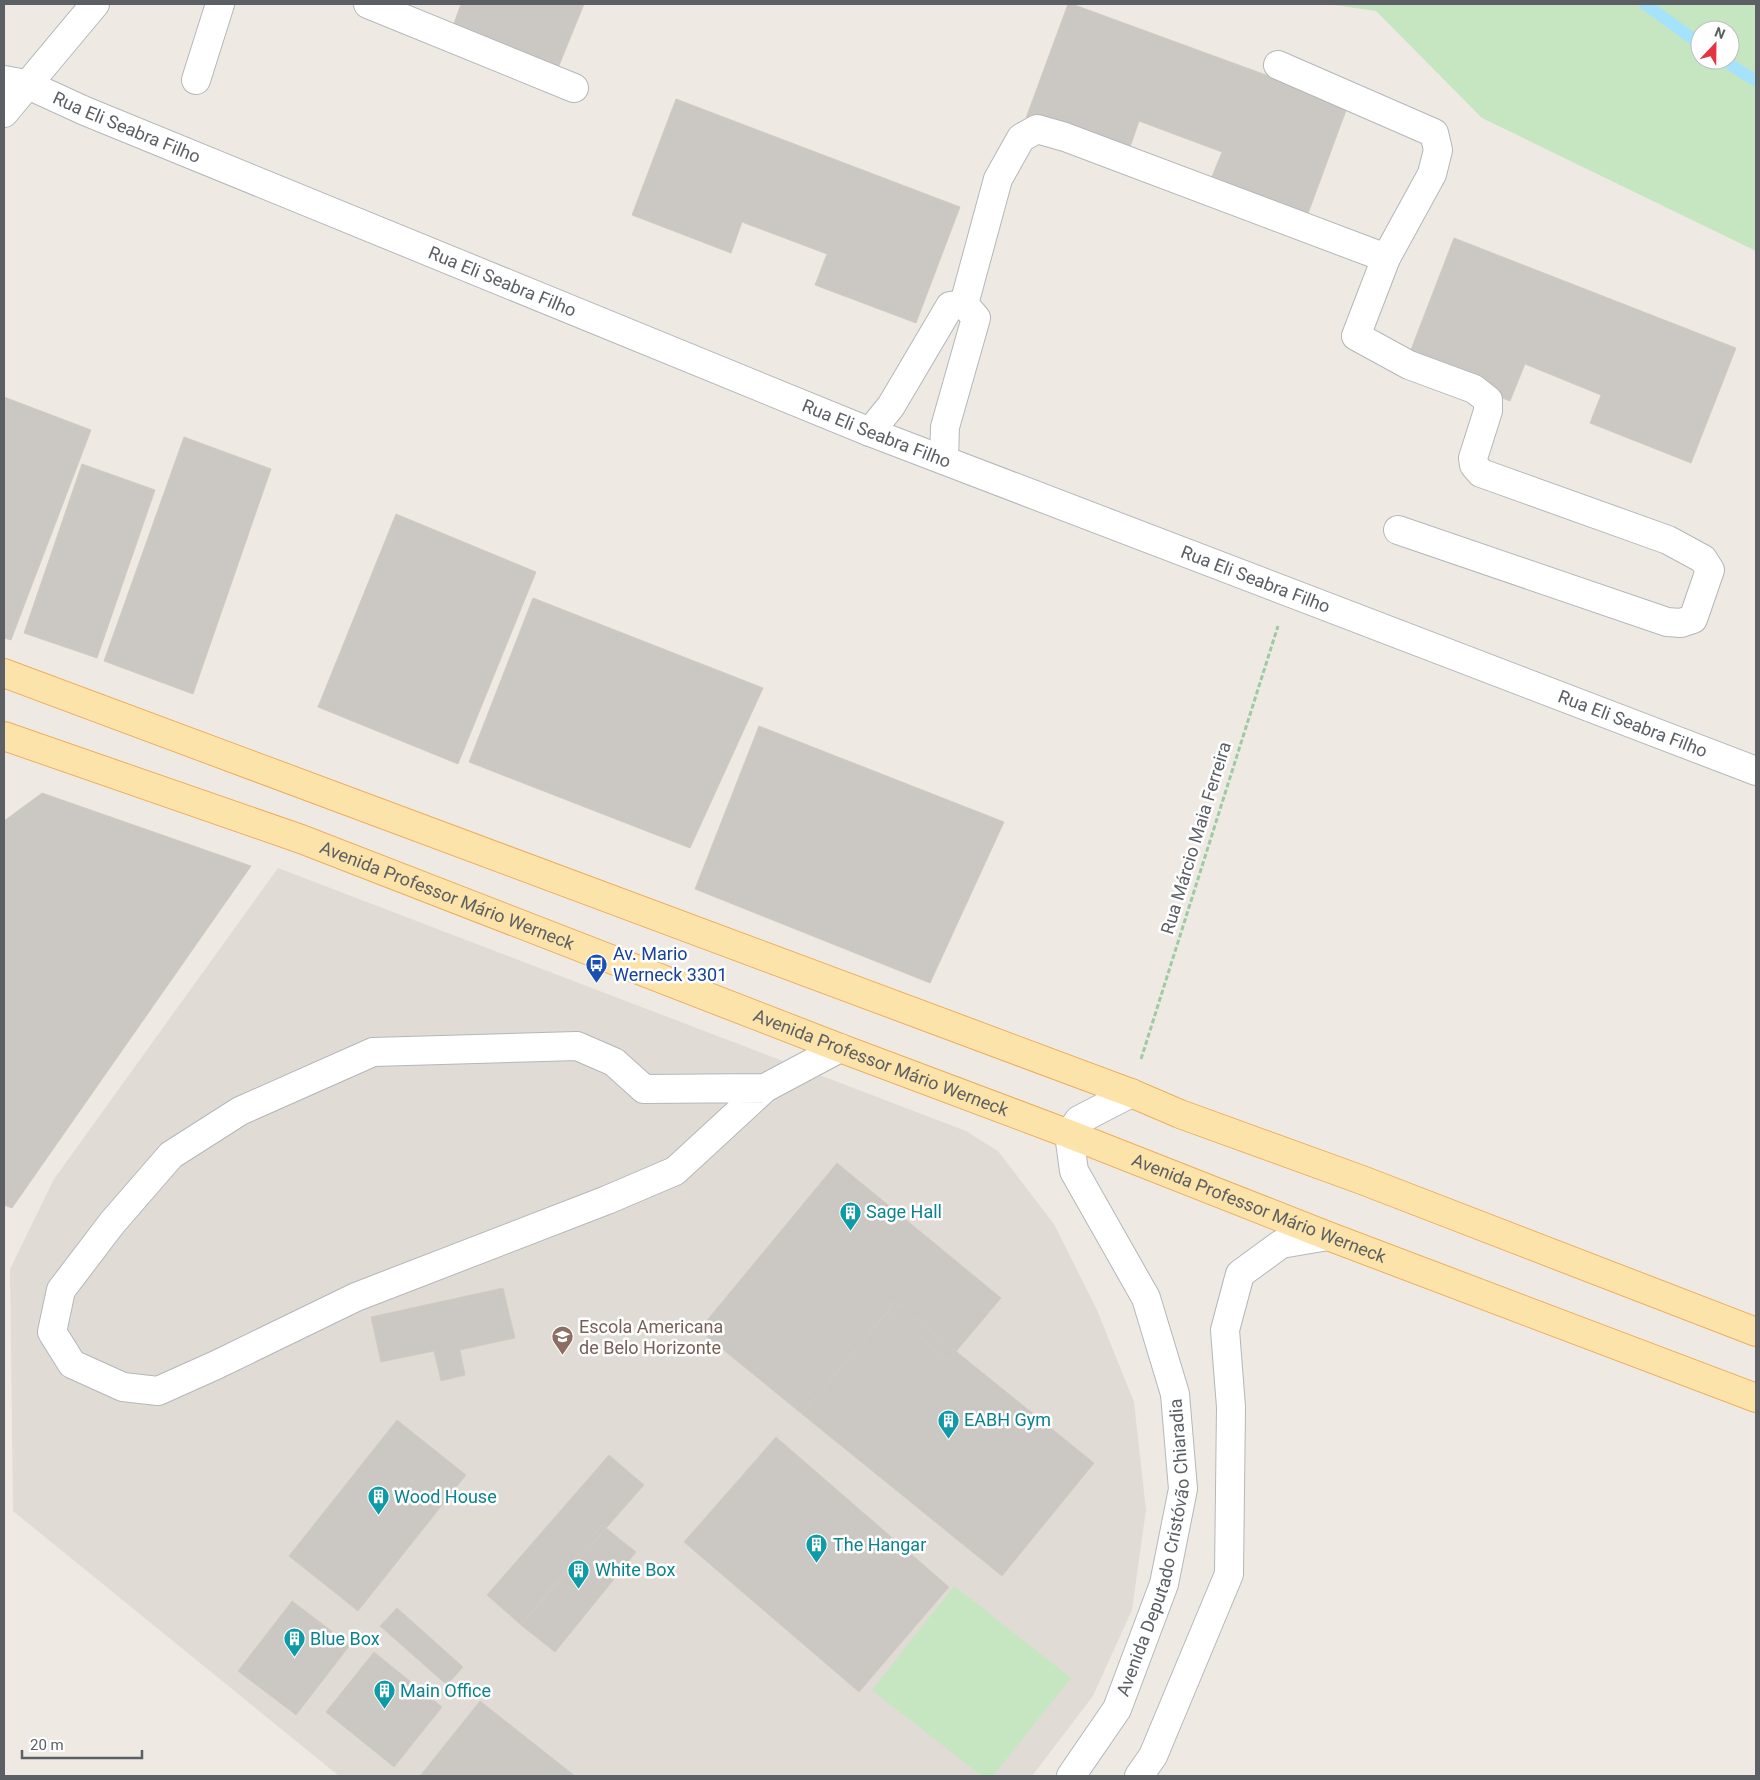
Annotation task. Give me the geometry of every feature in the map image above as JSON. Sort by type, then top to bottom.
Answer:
[{"type":"main road","points":[[4,673],[1131,1093],[1180,1114],[1353,1177],[1756,1332]]},
{"type":"main road","name":"Avenida Professor Mário Werneck","points":[[4,736],[301,839],[840,1048],[1069,1134],[1328,1236],[1756,1398]]},
{"type":"street","points":[[4,113],[15,82],[95,4]]},
{"type":"street","points":[[196,80],[220,4]]},
{"type":"street","points":[[368,4],[574,88]]},
{"type":"street","points":[[1278,65],[1434,134],[1438,150],[1432,174],[1386,258],[1356,336],[1409,365],[1474,389],[1488,400],[1488,411],[1473,458],[1474,465],[1481,473],[1668,540],[1703,559],[1710,570],[1693,618],[1681,623],[1667,622],[1398,530]]},
{"type":"street","name":"Rua Eli Seabra Filho","points":[[15,82],[870,432],[1756,771]]},
{"type":"street","points":[[964,304],[998,180],[1021,138],[1036,129],[1065,137],[1386,258]]},
{"type":"street","points":[[870,432],[891,406],[950,306],[964,304]]},
{"type":"street","points":[[944,460],[945,427],[976,318],[964,304]]},
{"type":"street","points":[[765,1088],[644,1089],[614,1062],[576,1046],[373,1052],[240,1111],[171,1155],[112,1223],[61,1290],[52,1332],[72,1364],[122,1387],[158,1391],[356,1297],[607,1200],[675,1171],[765,1088],[840,1048]]},
{"type":"street","points":[[1069,1134],[1079,1120],[1131,1093]]},
{"type":"street","name":"Avenida Deputado Cristóvão Chiaradia","points":[[1069,1134],[1074,1171],[1146,1298],[1175,1394],[1183,1489],[1164,1584],[1117,1710],[1071,1776]]},
{"type":"street","points":[[1139,1776],[1153,1756],[1229,1574],[1231,1407],[1225,1330],[1240,1274],[1281,1244],[1328,1236]]},
{"type":"path","name":"Rua Márcio Maia Ferreira","points":[[1131,1093],[1288,592]]},
{"type":"shaded area","name":"Escola Americana de Belo Horizonte","points":[[278,868],[966,1131],[998,1151],[1054,1224],[1097,1310],[1134,1402],[1146,1510],[1132,1610],[1093,1696],[1032,1776],[339,1776],[13,1511],[10,1269],[54,1179]]},
{"type":"green space","points":[[1327,4],[1756,4],[1756,251],[1482,118],[1376,11]]},
{"type":"green space","points":[[954,1586],[1071,1678],[993,1776],[982,1776],[872,1690]]},
{"type":"building","points":[[461,4],[584,4],[558,68],[453,26]]},
{"type":"building","points":[[1068,4],[1348,105],[1306,219],[1209,184],[1222,152],[1139,121],[1127,156],[1026,118]]},
{"type":"building","points":[[676,99],[960,207],[916,323],[815,285],[827,254],[742,222],[731,253],[632,215]]},
{"type":"building","points":[[1454,238],[1736,348],[1691,463],[1590,423],[1601,395],[1525,364],[1510,401],[1407,360]]},
{"type":"building","points":[[4,397],[91,430],[11,640],[4,638]]},
{"type":"building","points":[[184,437],[271,469],[193,694],[104,661]]},
{"type":"building","points":[[82,464],[155,490],[97,658],[24,633]]},
{"type":"building","points":[[396,514],[536,572],[458,764],[318,707]]},
{"type":"building","points":[[533,598],[763,688],[690,848],[469,762]]},
{"type":"building","points":[[759,726],[1004,822],[930,983],[695,889]]},
{"type":"building","points":[[42,793],[251,866],[12,1208],[4,1205],[4,821]]},
{"type":"building","name":"Sage Hall","points":[[837,1163],[1001,1298],[948,1361],[888,1311],[802,1414],[699,1330]]},
{"type":"building","points":[[503,1288],[515,1338],[460,1350],[465,1375],[441,1381],[434,1351],[381,1362],[371,1317]]},
{"type":"building","name":"EABH Gym","points":[[894,1301],[1094,1463],[1002,1576],[802,1414],[888,1311]]},
{"type":"building","name":"Wood House","points":[[397,1420],[466,1475],[358,1611],[289,1556]]},
{"type":"building","name":"The Hangar","points":[[776,1437],[949,1587],[859,1692],[684,1542]]},
{"type":"building","points":[[609,1455],[644,1485],[521,1625],[487,1595]]},
{"type":"building","name":"White Box","points":[[602,1525],[636,1552],[555,1652],[521,1625]]},
{"type":"building","name":"Blue Box","points":[[292,1601],[350,1645],[296,1715],[238,1671]]},
{"type":"building","points":[[397,1608],[463,1667],[447,1685],[380,1626]]},
{"type":"building","name":"Main Office","points":[[374,1652],[442,1707],[394,1767],[326,1712]]},
{"type":"building","points":[[480,1701],[575,1776],[420,1776]]},
{"type":"waterway","points":[[1645,4],[1690,37]]},
{"type":"waterway","points":[[1739,70],[1756,81]]},
{"type":"place","name":"Av. Mario Werneck 3301","points":[[597,983]]},
{"type":"place","name":"Sage Hall","points":[[850,1231]]},
{"type":"place","name":"Escola Americana de Belo Horizonte","points":[[563,1356]]},
{"type":"place","name":"EABH Gym","points":[[948,1439]]},
{"type":"place","name":"Wood House","points":[[378,1516]]},
{"type":"place","name":"The Hangar","points":[[817,1564]]},
{"type":"place","name":"White Box","points":[[579,1589]]},
{"type":"place","name":"Blue Box","points":[[294,1658]]},
{"type":"place","name":"Main Office","points":[[384,1710]]}]
